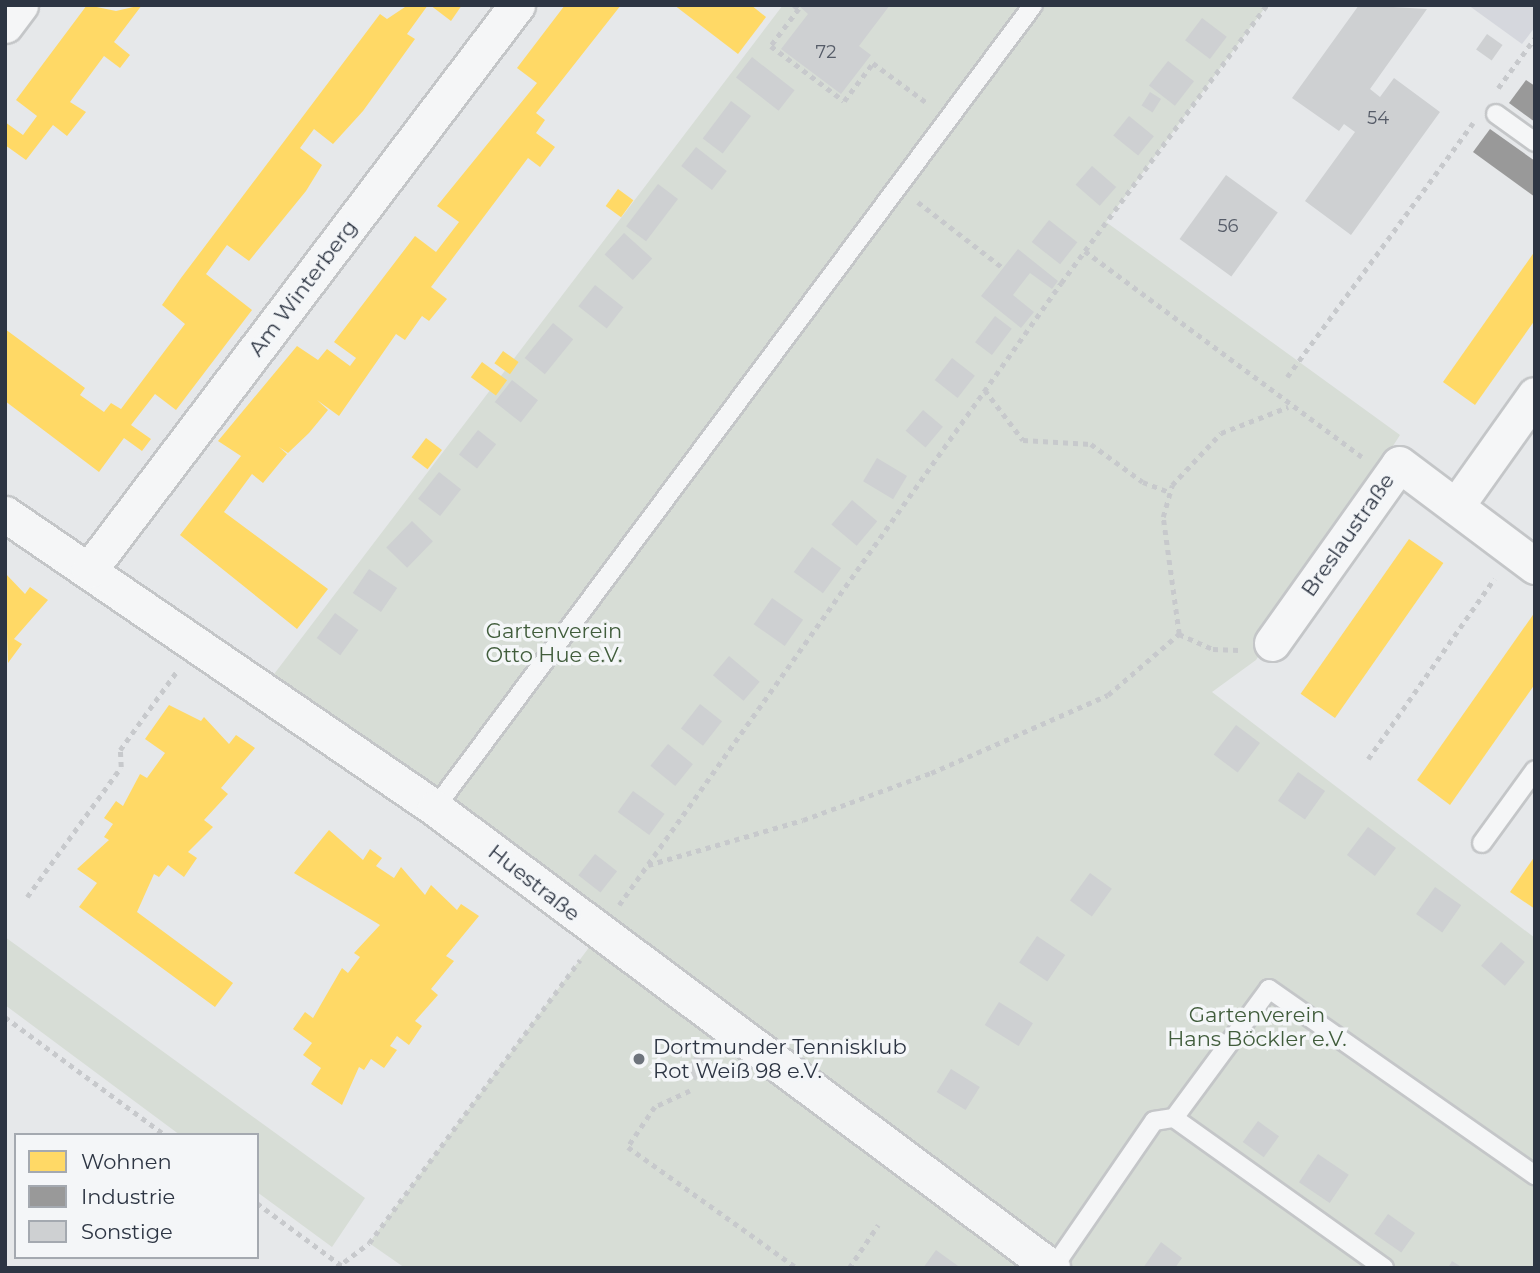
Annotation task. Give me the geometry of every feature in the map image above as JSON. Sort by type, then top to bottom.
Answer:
[{"type":"street","points":[[5,25],[20,5]]},
{"type":"street","name":"Am Winterberg","points":[[89,570],[517,5]]},
{"type":"street","points":[[1455,506],[1535,394]]},
{"type":"street","name":"Breslaustraße","points":[[1272,643],[1399,464],[1524,558]]},
{"type":"street","name":"Huestraße","points":[[5,514],[198,642],[435,808],[599,934],[1052,1268]]},
{"type":"lane","points":[[435,808],[1033,5]]},
{"type":"lane","points":[[1496,114],[1535,142]]},
{"type":"lane","points":[[1482,843],[1535,770]]},
{"type":"lane","points":[[1174,1118],[1269,989],[1535,1175]]},
{"type":"lane","points":[[1052,1268],[1154,1121],[1174,1118],[1384,1268]]},
{"type":"path","points":[[794,5],[799,9],[771,46],[844,101],[873,63],[948,118]]},
{"type":"path","points":[[338,1266],[369,1243],[599,934],[1084,251],[1267,5]]},
{"type":"path","points":[[1494,95],[1535,38]]},
{"type":"path","points":[[1287,377],[1477,117]]},
{"type":"path","points":[[897,186],[1003,268]]},
{"type":"path","points":[[1084,251],[1290,407],[1371,464],[1399,464]]},
{"type":"path","points":[[985,390],[1023,440],[1091,444],[1169,492]]},
{"type":"path","points":[[1179,634],[1165,545],[1169,492],[1221,433],[1290,407]]},
{"type":"path","points":[[1368,759],[1524,558]]},
{"type":"path","points":[[647,865],[803,820],[931,773],[1108,695],[1179,634]]},
{"type":"path","points":[[1179,634],[1228,651],[1272,643]]},
{"type":"path","points":[[27,897],[121,767],[120,750],[198,642]]},
{"type":"path","points":[[5,1017],[162,1133]]},
{"type":"path","points":[[690,1091],[655,1107],[628,1147],[797,1268]]},
{"type":"path","points":[[259,1205],[338,1266],[345,1268]]},
{"type":"path","points":[[849,1268],[878,1225]]},
{"type":"shaded area","points":[[1468,5],[1535,5],[1535,27],[1522,44]]},
{"type":"green space","points":[[783,5],[1267,5],[1106,222],[1400,435],[1256,660],[1212,692],[1535,938],[1535,1268],[405,1268],[369,1243],[599,934],[265,686]]},
{"type":"green space","points":[[5,937],[365,1198],[332,1247],[259,1193],[259,1133],[177,1133],[5,1005]]},
{"type":"building: Wohnen","points":[[87,5],[116,11],[142,5],[114,42],[130,55],[120,68],[104,56],[70,102],[86,112],[67,136],[53,125],[26,160],[5,145],[5,122],[23,135],[37,116],[16,100]]},
{"type":"building: Wohnen","points":[[408,5],[428,5],[407,34],[415,39],[363,111],[333,144],[314,129],[300,148],[322,165],[306,191],[249,261],[227,245],[206,274],[252,310],[176,410],[155,394],[131,425],[151,439],[142,451],[124,438],[99,472],[5,401],[5,329],[85,388],[80,395],[104,412],[111,403],[121,409],[185,324],[162,305],[181,278],[380,14],[387,19]]},
{"type":"building: Wohnen","points":[[430,5],[462,5],[451,21]]},
{"type":"building: Wohnen","points":[[565,5],[621,5],[536,113],[545,120],[536,133],[555,147],[540,167],[528,158],[431,287],[447,299],[429,321],[422,316],[405,340],[396,334],[339,416],[317,400],[328,410],[309,433],[288,453],[279,447],[287,454],[263,483],[252,474],[224,512],[328,589],[297,629],[180,535],[241,456],[218,441],[297,346],[318,360],[327,349],[350,366],[356,358],[334,342],[415,236],[436,252],[459,222],[437,206],[537,83],[517,68]]},
{"type":"building: Wohnen","points":[[674,5],[751,5],[766,17],[738,54]]},
{"type":"building: Wohnen","points":[[618,189],[633,200],[621,217],[606,206]]},
{"type":"building: Wohnen","points":[[1535,251],[1535,320],[1475,405],[1443,382]]},
{"type":"building: Wohnen","points":[[503,351],[519,362],[510,374],[494,363]]},
{"type":"building: Wohnen","points":[[482,362],[507,380],[496,396],[471,377]]},
{"type":"building: Wohnen","points":[[426,438],[442,450],[428,469],[412,457]]},
{"type":"building: Wohnen","points":[[1409,539],[1443,563],[1335,718],[1301,694]]},
{"type":"building: Wohnen","points":[[5,573],[25,594],[30,587],[48,600],[14,639],[22,644],[8,663]]},
{"type":"building: Wohnen","points":[[1535,612],[1535,684],[1450,805],[1417,780]]},
{"type":"building: Wohnen","points":[[169,705],[201,721],[204,717],[229,744],[236,735],[255,748],[221,788],[228,794],[204,820],[213,827],[188,852],[197,858],[184,877],[168,865],[159,877],[154,874],[137,912],[233,983],[215,1007],[79,907],[97,883],[77,869],[109,840],[104,837],[113,824],[104,818],[116,801],[123,806],[140,774],[147,778],[165,753],[145,739]]},
{"type":"building: Wohnen","points":[[329,830],[363,860],[370,849],[382,858],[376,866],[394,878],[401,867],[425,895],[431,885],[457,910],[461,904],[479,916],[446,956],[454,961],[431,989],[438,995],[415,1021],[422,1026],[409,1045],[397,1036],[390,1046],[397,1050],[384,1068],[371,1059],[364,1070],[359,1067],[342,1105],[311,1084],[321,1068],[303,1055],[312,1043],[293,1029],[305,1012],[313,1018],[342,968],[348,973],[360,957],[354,953],[380,925],[294,873]]},
{"type":"building: Wohnen","points":[[1535,856],[1535,909],[1510,892]]},
{"type":"building: Industrie","points":[[1526,80],[1535,86],[1535,122],[1509,103]]},
{"type":"building: Industrie","points":[[1490,129],[1535,161],[1535,197],[1473,152]]},
{"type":"building: Sonstige","points":[[798,5],[890,5],[859,46],[871,55],[841,94],[781,49],[808,14]]},
{"type":"building: Sonstige","points":[[1359,5],[1427,9],[1370,89],[1380,97],[1394,78],[1440,112],[1351,235],[1305,201],[1355,132],[1344,124],[1339,131],[1292,98]]},
{"type":"building: Sonstige","points":[[1202,18],[1227,37],[1210,59],[1185,40]]},
{"type":"building: Sonstige","points":[[1487,34],[1503,45],[1492,60],[1476,50]]},
{"type":"building: Sonstige","points":[[752,57],[795,90],[779,111],[736,77]]},
{"type":"building: Sonstige","points":[[1168,61],[1194,81],[1175,106],[1149,85]]},
{"type":"building: Sonstige","points":[[1150,92],[1161,99],[1153,112],[1142,106]]},
{"type":"building: Sonstige","points":[[731,101],[751,116],[723,154],[703,139]]},
{"type":"building: Sonstige","points":[[1129,116],[1154,136],[1138,156],[1113,135]]},
{"type":"building: Sonstige","points":[[696,147],[727,171],[712,190],[681,166]]},
{"type":"building: Sonstige","points":[[1092,166],[1116,187],[1100,206],[1076,185]]},
{"type":"building: Sonstige","points":[[1226,175],[1278,213],[1231,277],[1180,239]]},
{"type":"building: Sonstige","points":[[658,184],[678,199],[646,241],[626,226]]},
{"type":"building: Sonstige","points":[[1049,220],[1077,242],[1060,264],[1032,242]]},
{"type":"building: Sonstige","points":[[624,233],[652,258],[633,280],[605,255]]},
{"type":"building: Sonstige","points":[[1018,249],[1058,281],[1052,289],[1030,273],[1013,295],[1034,312],[1021,328],[981,296]]},
{"type":"building: Sonstige","points":[[595,285],[623,307],[607,328],[578,306]]},
{"type":"building: Sonstige","points":[[995,316],[1012,329],[992,355],[975,342]]},
{"type":"building: Sonstige","points":[[553,323],[573,339],[545,374],[525,358]]},
{"type":"building: Sonstige","points":[[952,358],[975,376],[958,398],[935,380]]},
{"type":"building: Sonstige","points":[[512,380],[538,400],[521,422],[495,402]]},
{"type":"building: Sonstige","points":[[923,410],[943,427],[926,447],[906,431]]},
{"type":"building: Sonstige","points":[[478,430],[496,444],[477,469],[459,454]]},
{"type":"building: Sonstige","points":[[877,458],[907,476],[893,499],[863,481]]},
{"type":"building: Sonstige","points":[[439,472],[461,489],[440,516],[418,499]]},
{"type":"building: Sonstige","points":[[852,500],[877,521],[857,546],[831,525]]},
{"type":"building: Sonstige","points":[[412,521],[433,541],[407,568],[386,548]]},
{"type":"building: Sonstige","points":[[812,547],[841,568],[823,593],[794,572]]},
{"type":"building: Sonstige","points":[[369,569],[397,588],[381,612],[353,593]]},
{"type":"building: Sonstige","points":[[772,598],[803,620],[785,646],[754,624]]},
{"type":"building: Sonstige","points":[[335,613],[358,630],[340,655],[317,638]]},
{"type":"building: Sonstige","points":[[729,656],[760,682],[744,701],[713,675]]},
{"type":"building: Sonstige","points":[[700,704],[722,721],[703,746],[681,728]]},
{"type":"building: Sonstige","points":[[1236,725],[1260,743],[1238,773],[1214,755]]},
{"type":"building: Sonstige","points":[[668,744],[693,764],[675,786],[650,766]]},
{"type":"building: Sonstige","points":[[1298,772],[1325,791],[1305,820],[1278,801]]},
{"type":"building: Sonstige","points":[[633,791],[665,814],[649,835],[618,812]]},
{"type":"building: Sonstige","points":[[1368,827],[1396,848],[1375,876],[1347,855]]},
{"type":"building: Sonstige","points":[[595,854],[617,871],[600,893],[578,875]]},
{"type":"building: Sonstige","points":[[1090,873],[1112,889],[1092,916],[1070,901]]},
{"type":"building: Sonstige","points":[[1435,887],[1461,905],[1442,932],[1416,914]]},
{"type":"building: Sonstige","points":[[1037,936],[1065,955],[1047,982],[1019,963]]},
{"type":"building: Sonstige","points":[[1501,942],[1525,962],[1505,986],[1481,966]]},
{"type":"building: Sonstige","points":[[999,1002],[1033,1023],[1019,1046],[985,1025]]},
{"type":"building: Sonstige","points":[[700,1049],[712,1057],[695,1081],[684,1073]]},
{"type":"building: Sonstige","points":[[951,1069],[980,1087],[966,1110],[937,1092]]},
{"type":"building: Sonstige","points":[[1258,1121],[1279,1136],[1264,1157],[1243,1142]]},
{"type":"building: Sonstige","points":[[1318,1154],[1349,1175],[1330,1203],[1299,1182]]},
{"type":"building: Sonstige","points":[[1388,1214],[1415,1233],[1401,1253],[1374,1234]]},
{"type":"building: Sonstige","points":[[1161,1242],[1182,1258],[1175,1268],[1143,1268]]},
{"type":"building: Sonstige","points":[[936,1250],[947,1258],[961,1268],[923,1268]]},
{"type":"building: Sonstige","points":[[1452,1261],[1463,1268],[1448,1268]]},
{"type":"place","name":"Dortmunder Tennisklub Rot Weiß 98 e.V.","points":[[639,1059]]},
{"type":"park label","name":"Gartenverein Otto Hue e.V.","points":[[554,643]]},
{"type":"park label","name":"Gartenverein Hans Böckler e.V.","points":[[1257,1027]]}]
